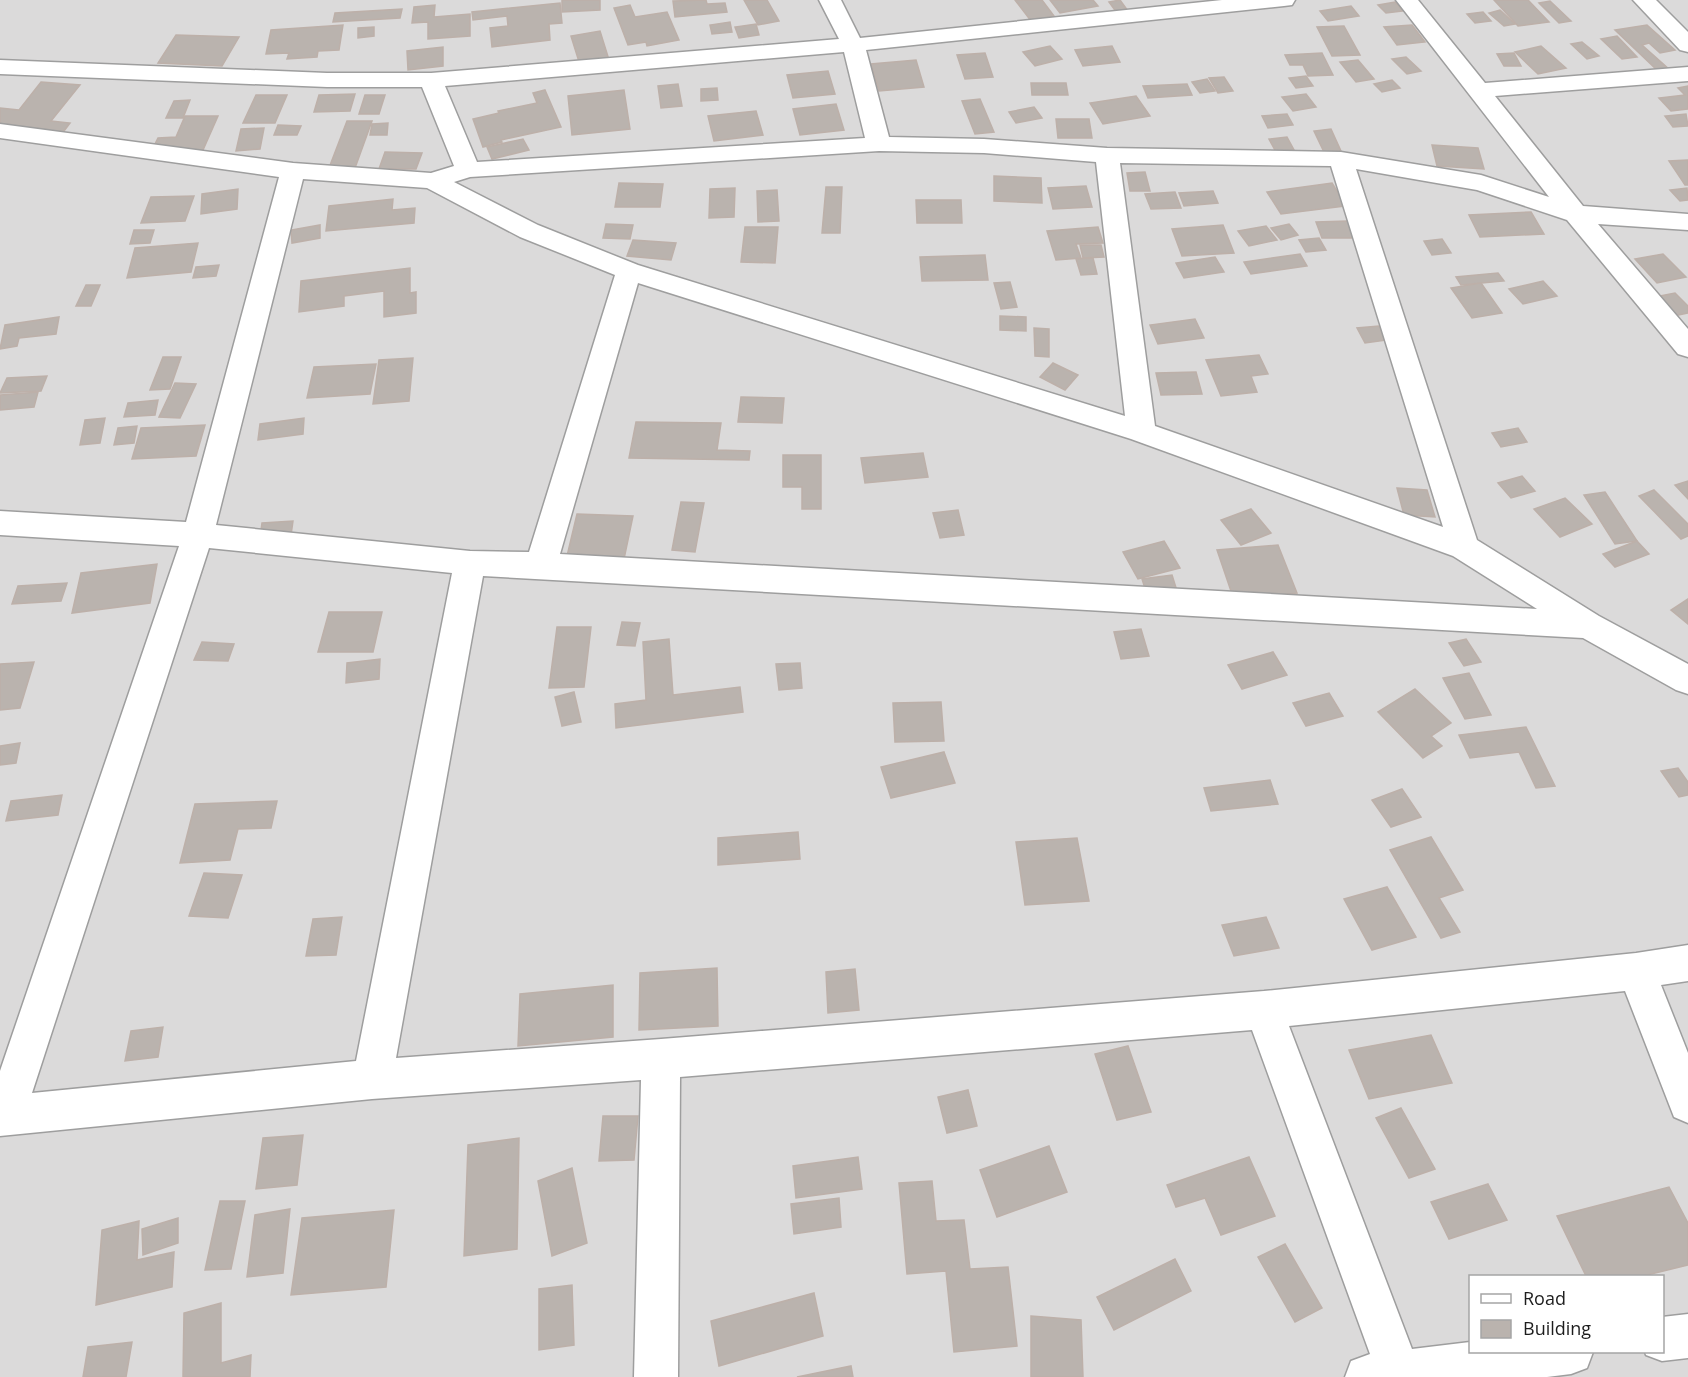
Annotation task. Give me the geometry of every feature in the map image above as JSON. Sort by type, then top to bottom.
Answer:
[{"type":"street","points":[[830,0],[853,45],[879,144]]},
{"type":"street","points":[[0,67],[327,80],[431,80],[853,45],[1284,0]]},
{"type":"street","points":[[1407,0],[1575,214],[1688,347]]},
{"type":"street","points":[[1644,0],[1688,45]]},
{"type":"street","points":[[1476,90],[1688,74]]},
{"type":"street","points":[[431,80],[468,170]]},
{"type":"street","points":[[0,131],[293,171],[432,181],[468,170],[879,144],[984,146],[1107,155],[1341,159],[1481,183],[1575,214],[1688,222]]},
{"type":"street","points":[[1107,155],[1141,432]]},
{"type":"street","points":[[1341,159],[1464,547]]},
{"type":"street","points":[[293,171],[198,535],[2,1116],[372,1079],[661,1059],[1264,1010],[1636,971],[1688,963]]},
{"type":"street","points":[[432,181],[529,231],[629,271],[1141,432],[1464,547],[1588,625],[1688,680]]},
{"type":"street","points":[[541,564],[629,271]]},
{"type":"street","points":[[0,523],[198,535],[470,563],[541,564],[1588,625]]},
{"type":"street","points":[[372,1079],[470,563]]},
{"type":"street","points":[[1636,971],[1688,1103]]},
{"type":"street","points":[[1264,1010],[1383,1376],[1562,1353]]},
{"type":"street","points":[[656,1377],[661,1059]]},
{"type":"street","points":[[1664,1339],[1688,1336]]},
{"type":"shaded area","points":[[0,0],[1688,0],[1688,1377],[0,1377]]},
{"type":"building","points":[[562,0],[600,0],[600,10],[562,12]]},
{"type":"building","points":[[706,0],[707,4],[725,3],[727,12],[675,17],[673,1]]},
{"type":"building","points":[[744,0],[767,0],[779,21],[758,25]]},
{"type":"building","points":[[1015,0],[1042,0],[1054,16],[1031,21]]},
{"type":"building","points":[[1050,0],[1093,0],[1098,6],[1060,13]]},
{"type":"building","points":[[1120,0],[1128,11],[1117,13],[1109,2]]},
{"type":"building","points":[[1494,0],[1528,0],[1549,22],[1518,26]]},
{"type":"building","points":[[1550,1],[1571,21],[1559,23],[1539,3]]},
{"type":"building","points":[[1395,2],[1403,11],[1386,13],[1378,5]]},
{"type":"building","points":[[560,3],[562,23],[549,24],[550,40],[492,47],[490,28],[508,26],[507,16],[473,20],[472,12]]},
{"type":"building","points":[[435,5],[434,17],[470,14],[470,36],[428,39],[428,22],[412,23],[414,7]]},
{"type":"building","points":[[630,5],[635,17],[667,12],[679,40],[647,46],[646,42],[628,45],[614,8]]},
{"type":"building","points":[[1351,6],[1359,16],[1328,21],[1320,11]]},
{"type":"building","points":[[402,9],[400,18],[333,22],[335,13]]},
{"type":"building","points":[[1500,10],[1515,24],[1504,26],[1489,13]]},
{"type":"building","points":[[1483,12],[1491,21],[1475,23],[1467,14]]},
{"type":"building","points":[[730,22],[732,32],[712,34],[710,25]]},
{"type":"building","points":[[756,24],[759,35],[739,38],[735,27]]},
{"type":"building","points":[[343,25],[339,50],[318,51],[317,57],[287,59],[289,53],[266,54],[271,30]]},
{"type":"building","points":[[1412,25],[1425,42],[1397,45],[1384,27]]},
{"type":"building","points":[[1647,25],[1675,50],[1660,53],[1649,43],[1642,45],[1670,70],[1659,72],[1615,30]]},
{"type":"building","points":[[1344,26],[1360,55],[1332,56],[1317,27]]},
{"type":"building","points":[[374,27],[374,36],[358,38],[358,28]]},
{"type":"building","points":[[600,31],[609,60],[580,65],[571,36]]},
{"type":"building","points":[[176,35],[239,37],[222,66],[158,63]]},
{"type":"building","points":[[1617,36],[1637,57],[1622,59],[1601,39]]},
{"type":"building","points":[[1582,42],[1599,56],[1587,59],[1571,44]]},
{"type":"building","points":[[1050,46],[1062,59],[1035,66],[1023,52]]},
{"type":"building","points":[[1112,46],[1120,62],[1083,66],[1075,50]]},
{"type":"building","points":[[1541,46],[1566,68],[1538,74],[1515,52]]},
{"type":"building","points":[[443,47],[443,66],[408,70],[407,51]]},
{"type":"building","points":[[985,53],[993,77],[965,79],[957,55]]},
{"type":"building","points":[[1322,53],[1333,75],[1308,76],[1303,65],[1290,65],[1285,55]]},
{"type":"building","points":[[1514,53],[1521,66],[1504,66],[1497,54]]},
{"type":"building","points":[[1406,57],[1421,71],[1407,74],[1392,59]]},
{"type":"building","points":[[916,60],[924,87],[879,91],[871,64]]},
{"type":"building","points":[[1358,60],[1374,79],[1356,82],[1340,62]]},
{"type":"building","points":[[828,71],[835,94],[793,98],[787,75]]},
{"type":"building","points":[[1306,76],[1313,86],[1296,88],[1289,78]]},
{"type":"building","points":[[1224,77],[1233,91],[1218,93],[1209,78]]},
{"type":"building","points":[[1207,79],[1215,91],[1200,93],[1192,82]]},
{"type":"building","points":[[1392,80],[1400,88],[1382,92],[1374,84]]},
{"type":"building","points":[[41,82],[80,85],[51,121],[70,123],[61,135],[0,131],[0,108],[19,110]]},
{"type":"building","points":[[1031,83],[1066,83],[1068,95],[1032,95]]},
{"type":"building","points":[[678,84],[682,106],[661,108],[658,86]]},
{"type":"building","points":[[1187,84],[1192,95],[1148,98],[1143,86]]},
{"type":"building","points":[[1688,86],[1688,109],[1671,111],[1659,98],[1685,95],[1678,88]]},
{"type":"building","points":[[717,88],[718,100],[701,101],[701,89]]},
{"type":"building","points":[[545,90],[561,127],[501,140],[502,142],[483,147],[473,119],[537,103],[533,93]]},
{"type":"building","points":[[624,90],[630,129],[572,135],[568,96]]},
{"type":"building","points":[[355,94],[350,111],[314,112],[319,95]]},
{"type":"building","points":[[1306,94],[1316,107],[1293,111],[1282,97]]},
{"type":"building","points":[[256,95],[287,95],[275,123],[243,123]]},
{"type":"building","points":[[365,95],[385,95],[379,114],[359,114]]},
{"type":"building","points":[[1136,96],[1150,116],[1103,124],[1090,103]]},
{"type":"building","points":[[980,99],[994,132],[975,134],[962,101]]},
{"type":"building","points":[[190,100],[183,118],[166,118],[174,101]]},
{"type":"building","points":[[836,104],[844,130],[800,135],[793,109]]},
{"type":"building","points":[[1034,107],[1042,118],[1016,123],[1009,112]]},
{"type":"building","points":[[756,111],[763,135],[714,141],[708,116]]},
{"type":"building","points":[[1287,114],[1293,125],[1268,128],[1262,116]]},
{"type":"building","points":[[1686,114],[1688,126],[1673,127],[1665,116]]},
{"type":"building","points":[[185,116],[218,116],[203,150],[152,150],[158,138],[176,137]]},
{"type":"building","points":[[1056,119],[1089,119],[1092,138],[1058,138]]},
{"type":"building","points":[[347,121],[372,121],[355,168],[329,168]]},
{"type":"building","points":[[388,123],[387,135],[370,135],[372,124]]},
{"type":"building","points":[[278,125],[301,126],[297,135],[274,135]]},
{"type":"building","points":[[264,128],[260,149],[236,151],[241,129]]},
{"type":"building","points":[[1331,129],[1341,151],[1324,152],[1314,131]]},
{"type":"building","points":[[1287,137],[1294,150],[1276,152],[1269,139]]},
{"type":"building","points":[[523,139],[529,150],[492,159],[487,147]]},
{"type":"building","points":[[1432,145],[1478,148],[1484,169],[1437,166]]},
{"type":"building","points":[[385,152],[422,153],[416,169],[379,169]]},
{"type":"building","points":[[1688,160],[1688,185],[1685,185],[1669,161]]},
{"type":"building","points":[[1145,172],[1150,191],[1130,191],[1127,173]]},
{"type":"building","points":[[994,176],[1041,178],[1042,203],[994,201]]},
{"type":"building","points":[[619,183],[663,184],[660,207],[615,207]]},
{"type":"building","points":[[1332,183],[1346,206],[1281,214],[1267,192]]},
{"type":"building","points":[[1086,186],[1092,207],[1053,209],[1048,188]]},
{"type":"building","points":[[826,187],[842,187],[840,233],[822,233]]},
{"type":"building","points":[[735,188],[734,217],[709,218],[710,189]]},
{"type":"building","points":[[1687,188],[1688,200],[1680,201],[1670,190]]},
{"type":"building","points":[[238,189],[237,209],[201,214],[202,194]]},
{"type":"building","points":[[777,190],[779,221],[758,222],[757,191]]},
{"type":"building","points":[[1213,191],[1218,203],[1184,206],[1179,193]]},
{"type":"building","points":[[1175,192],[1181,208],[1151,209],[1145,194]]},
{"type":"building","points":[[194,196],[185,221],[141,223],[151,197]]},
{"type":"building","points":[[393,199],[392,210],[415,208],[414,223],[326,231],[329,206]]},
{"type":"building","points":[[916,200],[961,200],[962,223],[917,223]]},
{"type":"building","points":[[1531,212],[1544,234],[1480,237],[1469,215]]},
{"type":"building","points":[[1348,221],[1354,238],[1322,238],[1316,222]]},
{"type":"building","points":[[606,224],[633,225],[630,239],[603,238]]},
{"type":"building","points":[[1289,224],[1298,235],[1281,240],[1271,228]]},
{"type":"building","points":[[320,225],[320,238],[292,243],[291,230]]},
{"type":"building","points":[[1223,225],[1234,253],[1182,256],[1172,229]]},
{"type":"building","points":[[1266,226],[1277,240],[1249,246],[1238,231]]},
{"type":"building","points":[[745,227],[778,227],[775,263],[741,262]]},
{"type":"building","points":[[1098,227],[1103,243],[1076,244],[1081,258],[1056,260],[1047,231]]},
{"type":"building","points":[[134,230],[154,230],[150,243],[130,244]]},
{"type":"building","points":[[1319,238],[1326,250],[1306,252],[1299,240]]},
{"type":"building","points":[[1442,239],[1451,253],[1432,255],[1424,241]]},
{"type":"building","points":[[633,240],[676,243],[671,260],[627,256]]},
{"type":"building","points":[[198,243],[191,272],[127,278],[135,248]]},
{"type":"building","points":[[1080,245],[1101,245],[1104,257],[1083,258]]},
{"type":"building","points":[[1300,254],[1307,266],[1251,274],[1244,262]]},
{"type":"building","points":[[1663,254],[1686,277],[1657,283],[1635,259]]},
{"type":"building","points":[[985,255],[988,280],[922,281],[920,257]]},
{"type":"building","points":[[1215,257],[1224,272],[1184,278],[1176,263]]},
{"type":"building","points":[[1093,258],[1097,274],[1081,275],[1076,259]]},
{"type":"building","points":[[219,265],[216,276],[193,278],[196,267]]},
{"type":"building","points":[[410,268],[410,293],[416,292],[416,313],[384,317],[384,291],[344,296],[344,306],[299,312],[301,281]]},
{"type":"building","points":[[1498,273],[1504,281],[1461,285],[1456,277]]},
{"type":"building","points":[[1543,281],[1557,296],[1523,304],[1509,289]]},
{"type":"building","points":[[1010,282],[1017,307],[1001,309],[994,283]]},
{"type":"building","points":[[1481,283],[1502,313],[1472,318],[1451,288]]},
{"type":"building","points":[[86,285],[100,285],[91,306],[76,306]]},
{"type":"building","points":[[1675,293],[1688,306],[1688,313],[1674,316],[1655,297]]},
{"type":"building","points":[[1000,316],[1026,317],[1026,331],[1000,330]]},
{"type":"building","points":[[59,317],[56,334],[19,338],[17,346],[0,349],[5,325]]},
{"type":"building","points":[[1195,319],[1204,338],[1158,344],[1150,325]]},
{"type":"building","points":[[1379,326],[1387,340],[1365,343],[1357,328]]},
{"type":"building","points":[[1034,328],[1049,329],[1049,357],[1035,356]]},
{"type":"building","points":[[1259,355],[1268,374],[1251,376],[1257,392],[1221,396],[1206,360]]},
{"type":"building","points":[[163,357],[181,357],[170,389],[150,390]]},
{"type":"building","points":[[413,358],[409,401],[373,404],[379,360]]},
{"type":"building","points":[[1053,363],[1078,375],[1065,390],[1040,377]]},
{"type":"building","points":[[376,364],[370,394],[307,398],[314,367]]},
{"type":"building","points":[[1196,372],[1202,394],[1161,395],[1156,373]]},
{"type":"building","points":[[47,376],[41,391],[0,393],[7,378]]},
{"type":"building","points":[[175,383],[196,384],[180,418],[159,417]]},
{"type":"building","points":[[38,392],[34,407],[0,410],[0,395]]},
{"type":"building","points":[[741,397],[784,398],[782,423],[738,422]]},
{"type":"building","points":[[158,400],[155,415],[124,417],[128,403]]},
{"type":"building","points":[[105,418],[100,443],[80,445],[85,420]]},
{"type":"building","points":[[304,418],[303,434],[258,440],[260,424]]},
{"type":"building","points":[[636,422],[721,423],[717,450],[750,451],[749,460],[629,458]]},
{"type":"building","points":[[205,425],[196,456],[132,459],[141,428]]},
{"type":"building","points":[[137,426],[134,443],[114,445],[118,428]]},
{"type":"building","points":[[1518,428],[1527,442],[1501,447],[1492,433]]},
{"type":"building","points":[[923,453],[928,477],[865,483],[861,458]]},
{"type":"building","points":[[783,455],[821,455],[821,509],[802,509],[802,487],[783,487]]},
{"type":"building","points":[[1522,476],[1535,491],[1511,498],[1498,483]]},
{"type":"building","points":[[1688,481],[1688,499],[1675,485]]},
{"type":"building","points":[[1397,488],[1427,490],[1435,517],[1404,515]]},
{"type":"building","points":[[1654,490],[1688,524],[1688,536],[1681,539],[1639,496]]},
{"type":"building","points":[[1605,492],[1637,541],[1615,544],[1584,495]]},
{"type":"building","points":[[1565,498],[1592,524],[1560,537],[1534,509]]},
{"type":"building","points":[[681,502],[704,503],[695,552],[672,550]]},
{"type":"building","points":[[1251,509],[1271,533],[1241,545],[1221,520]]},
{"type":"building","points":[[958,510],[964,535],[940,538],[933,513]]},
{"type":"building","points":[[577,514],[633,516],[624,559],[567,556]]},
{"type":"building","points":[[293,521],[290,542],[259,545],[262,523]]},
{"type":"building","points":[[1164,541],[1180,568],[1138,579],[1123,552]]},
{"type":"building","points":[[1637,541],[1649,554],[1615,567],[1603,554]]},
{"type":"building","points":[[1278,545],[1297,593],[1234,600],[1217,550]]},
{"type":"building","points":[[157,564],[150,603],[72,613],[81,573]]},
{"type":"building","points":[[1172,575],[1178,594],[1148,598],[1142,579]]},
{"type":"building","points":[[67,583],[61,601],[12,604],[18,586]]},
{"type":"building","points":[[1688,599],[1688,624],[1671,610]]},
{"type":"building","points":[[329,612],[382,612],[373,652],[318,652]]},
{"type":"building","points":[[622,622],[640,623],[635,646],[617,645]]},
{"type":"building","points":[[557,627],[591,627],[584,687],[549,688]]},
{"type":"building","points":[[1141,629],[1149,656],[1121,659],[1114,632]]},
{"type":"building","points":[[669,639],[673,695],[740,687],[743,712],[616,728],[615,704],[646,700],[643,642]]},
{"type":"building","points":[[1466,639],[1481,662],[1464,666],[1449,643]]},
{"type":"building","points":[[202,642],[234,644],[228,661],[194,660]]},
{"type":"building","points":[[1273,652],[1287,675],[1242,689],[1228,665]]},
{"type":"building","points":[[380,659],[379,679],[346,683],[347,663]]},
{"type":"building","points":[[34,662],[20,708],[0,710],[0,664]]},
{"type":"building","points":[[800,663],[802,688],[779,690],[776,664]]},
{"type":"building","points":[[1469,673],[1491,715],[1465,719],[1443,678]]},
{"type":"building","points":[[1415,689],[1451,723],[1431,736],[1442,746],[1423,758],[1378,712]]},
{"type":"building","points":[[574,692],[581,722],[562,726],[555,697]]},
{"type":"building","points":[[1329,693],[1343,716],[1306,726],[1293,703]]},
{"type":"building","points":[[941,702],[944,741],[895,742],[893,703]]},
{"type":"building","points":[[1526,727],[1555,786],[1536,788],[1519,752],[1470,758],[1459,735]]},
{"type":"building","points":[[20,743],[16,763],[0,765],[0,746]]},
{"type":"building","points":[[944,752],[955,783],[891,798],[881,767]]},
{"type":"building","points":[[1678,768],[1688,782],[1688,795],[1679,797],[1661,771]]},
{"type":"building","points":[[1270,780],[1278,804],[1211,811],[1204,788]]},
{"type":"building","points":[[1402,789],[1421,817],[1391,827],[1372,800]]},
{"type":"building","points":[[62,795],[58,815],[6,821],[11,801]]},
{"type":"building","points":[[277,801],[271,828],[238,829],[230,860],[180,863],[195,804]]},
{"type":"building","points":[[798,832],[800,859],[718,865],[718,838]]},
{"type":"building","points":[[1431,837],[1463,890],[1439,898],[1460,932],[1441,938],[1390,850]]},
{"type":"building","points":[[1077,838],[1089,901],[1025,905],[1016,842]]},
{"type":"building","points":[[204,873],[242,875],[228,918],[189,916]]},
{"type":"building","points":[[1387,887],[1416,937],[1372,950],[1344,899]]},
{"type":"building","points":[[342,917],[336,955],[306,956],[313,919]]},
{"type":"building","points":[[1266,917],[1279,948],[1234,956],[1222,925]]},
{"type":"building","points":[[717,968],[718,1026],[639,1030],[640,973]]},
{"type":"building","points":[[855,969],[859,1010],[828,1013],[826,972]]},
{"type":"building","points":[[613,985],[613,1037],[518,1046],[520,994]]},
{"type":"building","points":[[163,1027],[158,1057],[125,1061],[131,1031]]},
{"type":"building","points":[[1431,1035],[1452,1083],[1369,1099],[1349,1050]]},
{"type":"building","points":[[1128,1046],[1151,1112],[1117,1120],[1095,1054]]},
{"type":"building","points":[[968,1090],[977,1126],[947,1133],[938,1097]]},
{"type":"building","points":[[1401,1108],[1435,1169],[1409,1178],[1376,1118]]},
{"type":"building","points":[[603,1116],[638,1116],[634,1160],[599,1161]]},
{"type":"building","points":[[303,1135],[297,1185],[256,1189],[263,1138]]},
{"type":"building","points":[[519,1138],[517,1249],[464,1256],[468,1145]]},
{"type":"building","points":[[1049,1146],[1067,1192],[997,1217],[980,1170]]},
{"type":"building","points":[[858,1157],[862,1189],[796,1198],[793,1166]]},
{"type":"building","points":[[1249,1157],[1275,1216],[1221,1235],[1205,1198],[1176,1207],[1167,1185]]},
{"type":"building","points":[[572,1168],[587,1243],[552,1256],[538,1181]]},
{"type":"building","points":[[932,1181],[936,1221],[964,1220],[970,1269],[1008,1267],[1017,1346],[954,1352],[946,1271],[907,1274],[899,1183]]},
{"type":"building","points":[[1488,1184],[1507,1220],[1449,1239],[1431,1202]]},
{"type":"building","points":[[1669,1187],[1688,1223],[1688,1265],[1647,1275],[1586,1275],[1557,1216]]},
{"type":"building","points":[[839,1198],[841,1227],[794,1234],[791,1204]]},
{"type":"building","points":[[220,1201],[245,1201],[231,1269],[205,1270]]},
{"type":"building","points":[[290,1209],[283,1273],[247,1277],[255,1215]]},
{"type":"building","points":[[394,1210],[386,1287],[291,1295],[302,1218]]},
{"type":"building","points":[[178,1218],[178,1243],[143,1255],[142,1229]]},
{"type":"building","points":[[139,1221],[137,1260],[174,1252],[172,1287],[96,1305],[102,1230]]},
{"type":"building","points":[[1285,1244],[1322,1308],[1295,1322],[1258,1257]]},
{"type":"building","points":[[1175,1259],[1191,1291],[1114,1330],[1097,1297]]},
{"type":"building","points":[[572,1285],[574,1345],[539,1350],[539,1289]]},
{"type":"building","points":[[814,1293],[823,1336],[719,1366],[711,1321]]},
{"type":"building","points":[[221,1303],[221,1363],[251,1355],[250,1377],[183,1377],[184,1313]]},
{"type":"building","points":[[1031,1316],[1081,1320],[1083,1377],[1031,1377]]},
{"type":"building","points":[[132,1342],[126,1377],[83,1377],[88,1347]]},
{"type":"building","points":[[851,1366],[853,1377],[797,1377]]}]
